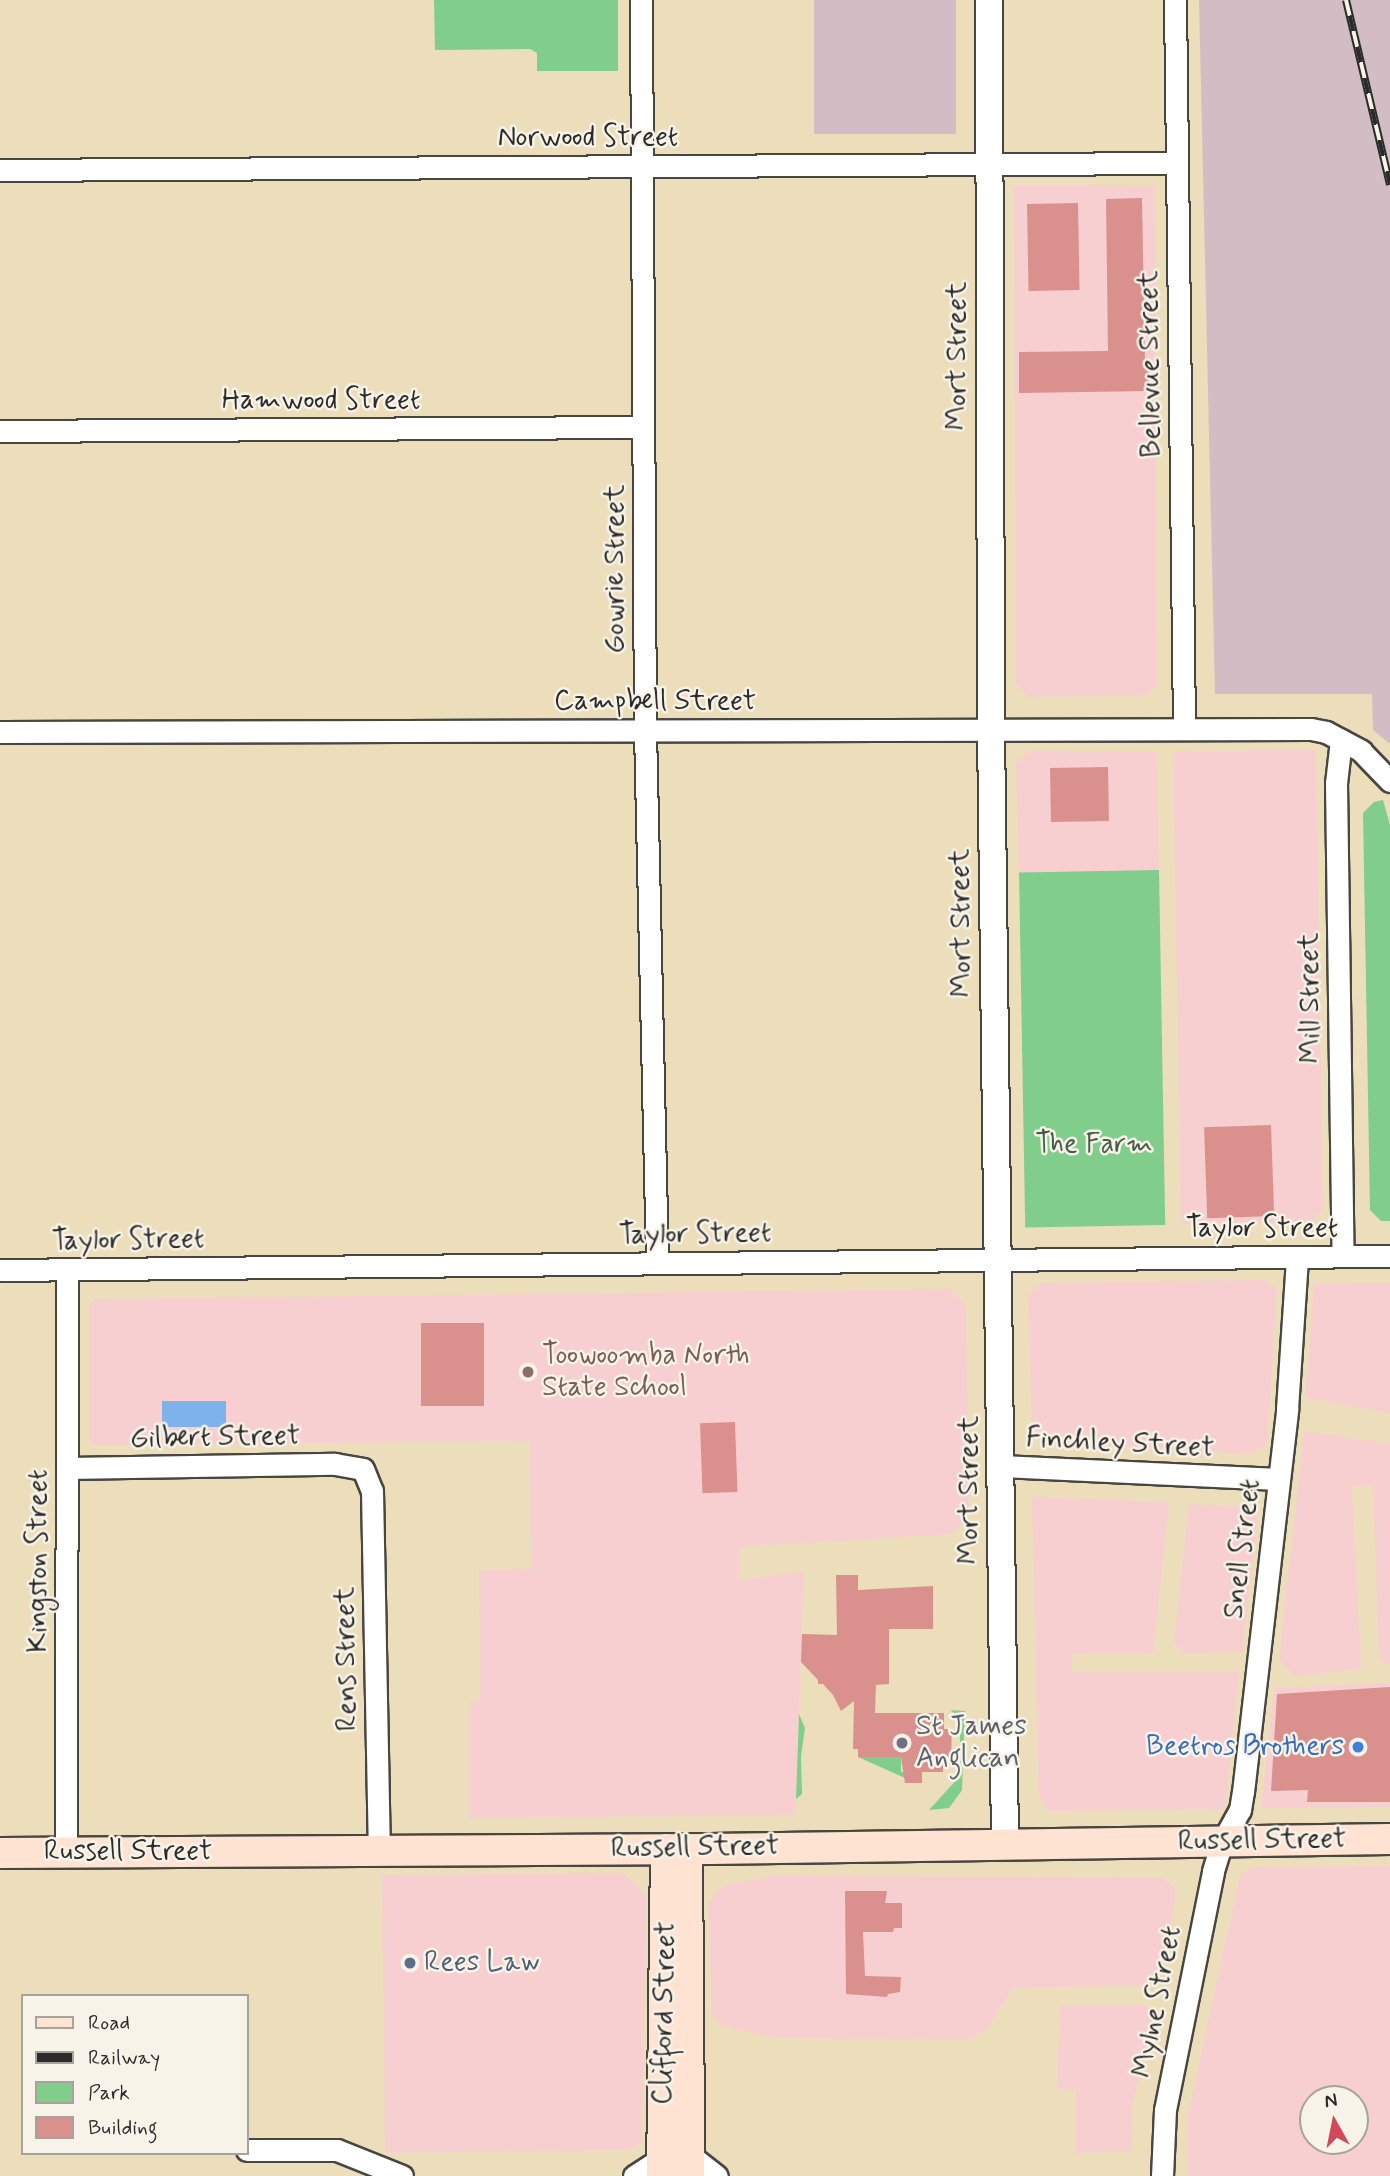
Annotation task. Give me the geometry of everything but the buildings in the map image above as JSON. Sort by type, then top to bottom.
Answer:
[{"type":"main road","name":"Russell Street","points":[[0,1853],[677,1849],[1390,1839]]},
{"type":"main road","name":"Clifford Street","points":[[676,2166],[677,1849]]},
{"type":"street","name":"Gowrie Street","points":[[641,0],[645,730],[657,1263]]},
{"type":"street","name":"Mort Street","points":[[989,0],[991,729],[1004,1845]]},
{"type":"street","name":"Bellevue Street","points":[[1175,0],[1184,728]]},
{"type":"street","name":"Norwood Street","points":[[0,170],[1177,163]]},
{"type":"street","name":"Hamwood Street","points":[[0,431],[643,427]]},
{"type":"street","name":"Campbell Street","points":[[0,732],[1184,728],[1311,729],[1325,732],[1340,740]]},
{"type":"street","points":[[1340,740],[1361,751],[1390,782]]},
{"type":"street","name":"Mill Street","points":[[1340,740],[1336,783],[1343,1256]]},
{"type":"street","name":"Taylor Street","points":[[0,1270],[1390,1256]]},
{"type":"street","name":"Snell Street","points":[[1222,1842],[1240,1810],[1243,1792],[1287,1409],[1297,1257]]},
{"type":"street","name":"Kingston Street","points":[[66,1852],[67,1269]]},
{"type":"street","name":"Gilbert Street","points":[[67,1468],[335,1464],[363,1469]]},
{"type":"street","name":"Finchley Street","points":[[1001,1466],[1279,1479]]},
{"type":"street","name":"Rens Street","points":[[363,1469],[373,1491],[379,1850]]},
{"type":"street","name":"Mylne Street","points":[[1162,2176],[1165,2109],[1213,1871],[1222,1842]]},
{"type":"street","points":[[248,2150],[337,2150],[401,2176]]},
{"type":"street","points":[[634,2176],[676,2166],[717,2176]]},
{"type":"shaded area","points":[[814,0],[956,0],[956,134],[814,134]]},
{"type":"shaded area","points":[[1199,0],[1390,0],[1390,744],[1373,730],[1372,694],[1215,694]]},
{"type":"shaded area","points":[[1155,185],[1157,685],[1146,695],[1028,697],[1016,683],[1014,186]]},
{"type":"shaded area","points":[[1316,750],[1323,1209],[1312,1221],[1181,1224],[1173,751]]},
{"type":"shaded area","points":[[1029,751],[1157,751],[1159,870],[1019,876],[1016,763]]},
{"type":"shaded area","points":[[1265,1280],[1277,1289],[1267,1444],[1252,1454],[1044,1442],[1032,1430],[1028,1296],[1042,1283]]},
{"type":"shaded area","points":[[1390,1283],[1390,1413],[1305,1398],[1314,1284]]},
{"type":"shaded area","name":"Toowoomba North State School","points":[[949,1289],[966,1305],[969,1516],[953,1534],[739,1547],[739,1580],[804,1571],[795,1815],[469,1818],[469,1703],[480,1702],[479,1570],[531,1569],[530,1441],[94,1445],[89,1441],[89,1304],[95,1299]]},
{"type":"shaded area","points":[[1304,1431],[1390,1444],[1390,1667],[1379,1658],[1373,1485],[1352,1486],[1361,1669],[1295,1676],[1279,1660]]},
{"type":"shaded area","points":[[1032,1497],[1169,1502],[1153,1654],[1073,1653],[1072,1672],[1239,1672],[1225,1809],[1049,1811],[1042,1804],[1039,1795]]},
{"type":"shaded area","points":[[1189,1504],[1259,1508],[1242,1652],[1183,1653],[1174,1642]]},
{"type":"shaded area","points":[[1390,1683],[1390,1807],[1261,1808],[1274,1688]]},
{"type":"shaded area","points":[[1390,1866],[1390,2176],[1187,2176],[1187,2119],[1240,1876],[1252,1867]]},
{"type":"shaded area","points":[[623,1873],[646,1895],[642,2142],[635,2148],[625,2150],[385,2153],[382,1875]]},
{"type":"shaded area","points":[[772,1876],[1161,1877],[1175,1888],[1175,1903],[1158,1985],[1013,1988],[987,2029],[969,2040],[776,2038],[722,2026],[712,2015],[708,1905],[715,1893],[726,1885]]},
{"type":"shaded area","points":[[1060,2006],[1147,2006],[1156,2016],[1131,2107],[1132,2151],[1076,2153],[1076,2090],[1057,2089]]},
{"type":"green space","points":[[434,0],[618,0],[618,71],[537,71],[537,53],[530,49],[435,50]]},
{"type":"green space","points":[[1383,800],[1390,825],[1390,1221],[1381,1221],[1370,1210],[1363,813],[1374,802]]},
{"type":"green space","name":"The Farm","points":[[1159,870],[1165,1225],[1025,1227],[1019,872]]},
{"type":"green space","points":[[950,1710],[965,1711],[962,1790],[949,1808],[929,1810],[960,1776],[960,1717]]},
{"type":"green space","points":[[799,1714],[805,1728],[801,1756],[802,1794],[796,1799]]},
{"type":"green space","points":[[858,1757],[901,1757],[901,1772],[905,1772],[905,1778]]},
{"type":"water","points":[[162,1401],[226,1401],[226,1427],[162,1427]]},
{"type":"railway","points":[[1346,0],[1390,185]]},
{"type":"place","name":"Toowoomba North State School","points":[[528,1372]]},
{"type":"place","name":"St James Anglican","points":[[902,1743]]},
{"type":"place","name":"Beetros Brothers","points":[[1358,1747]]},
{"type":"place","name":"Rees Law","points":[[410,1963]]}]
